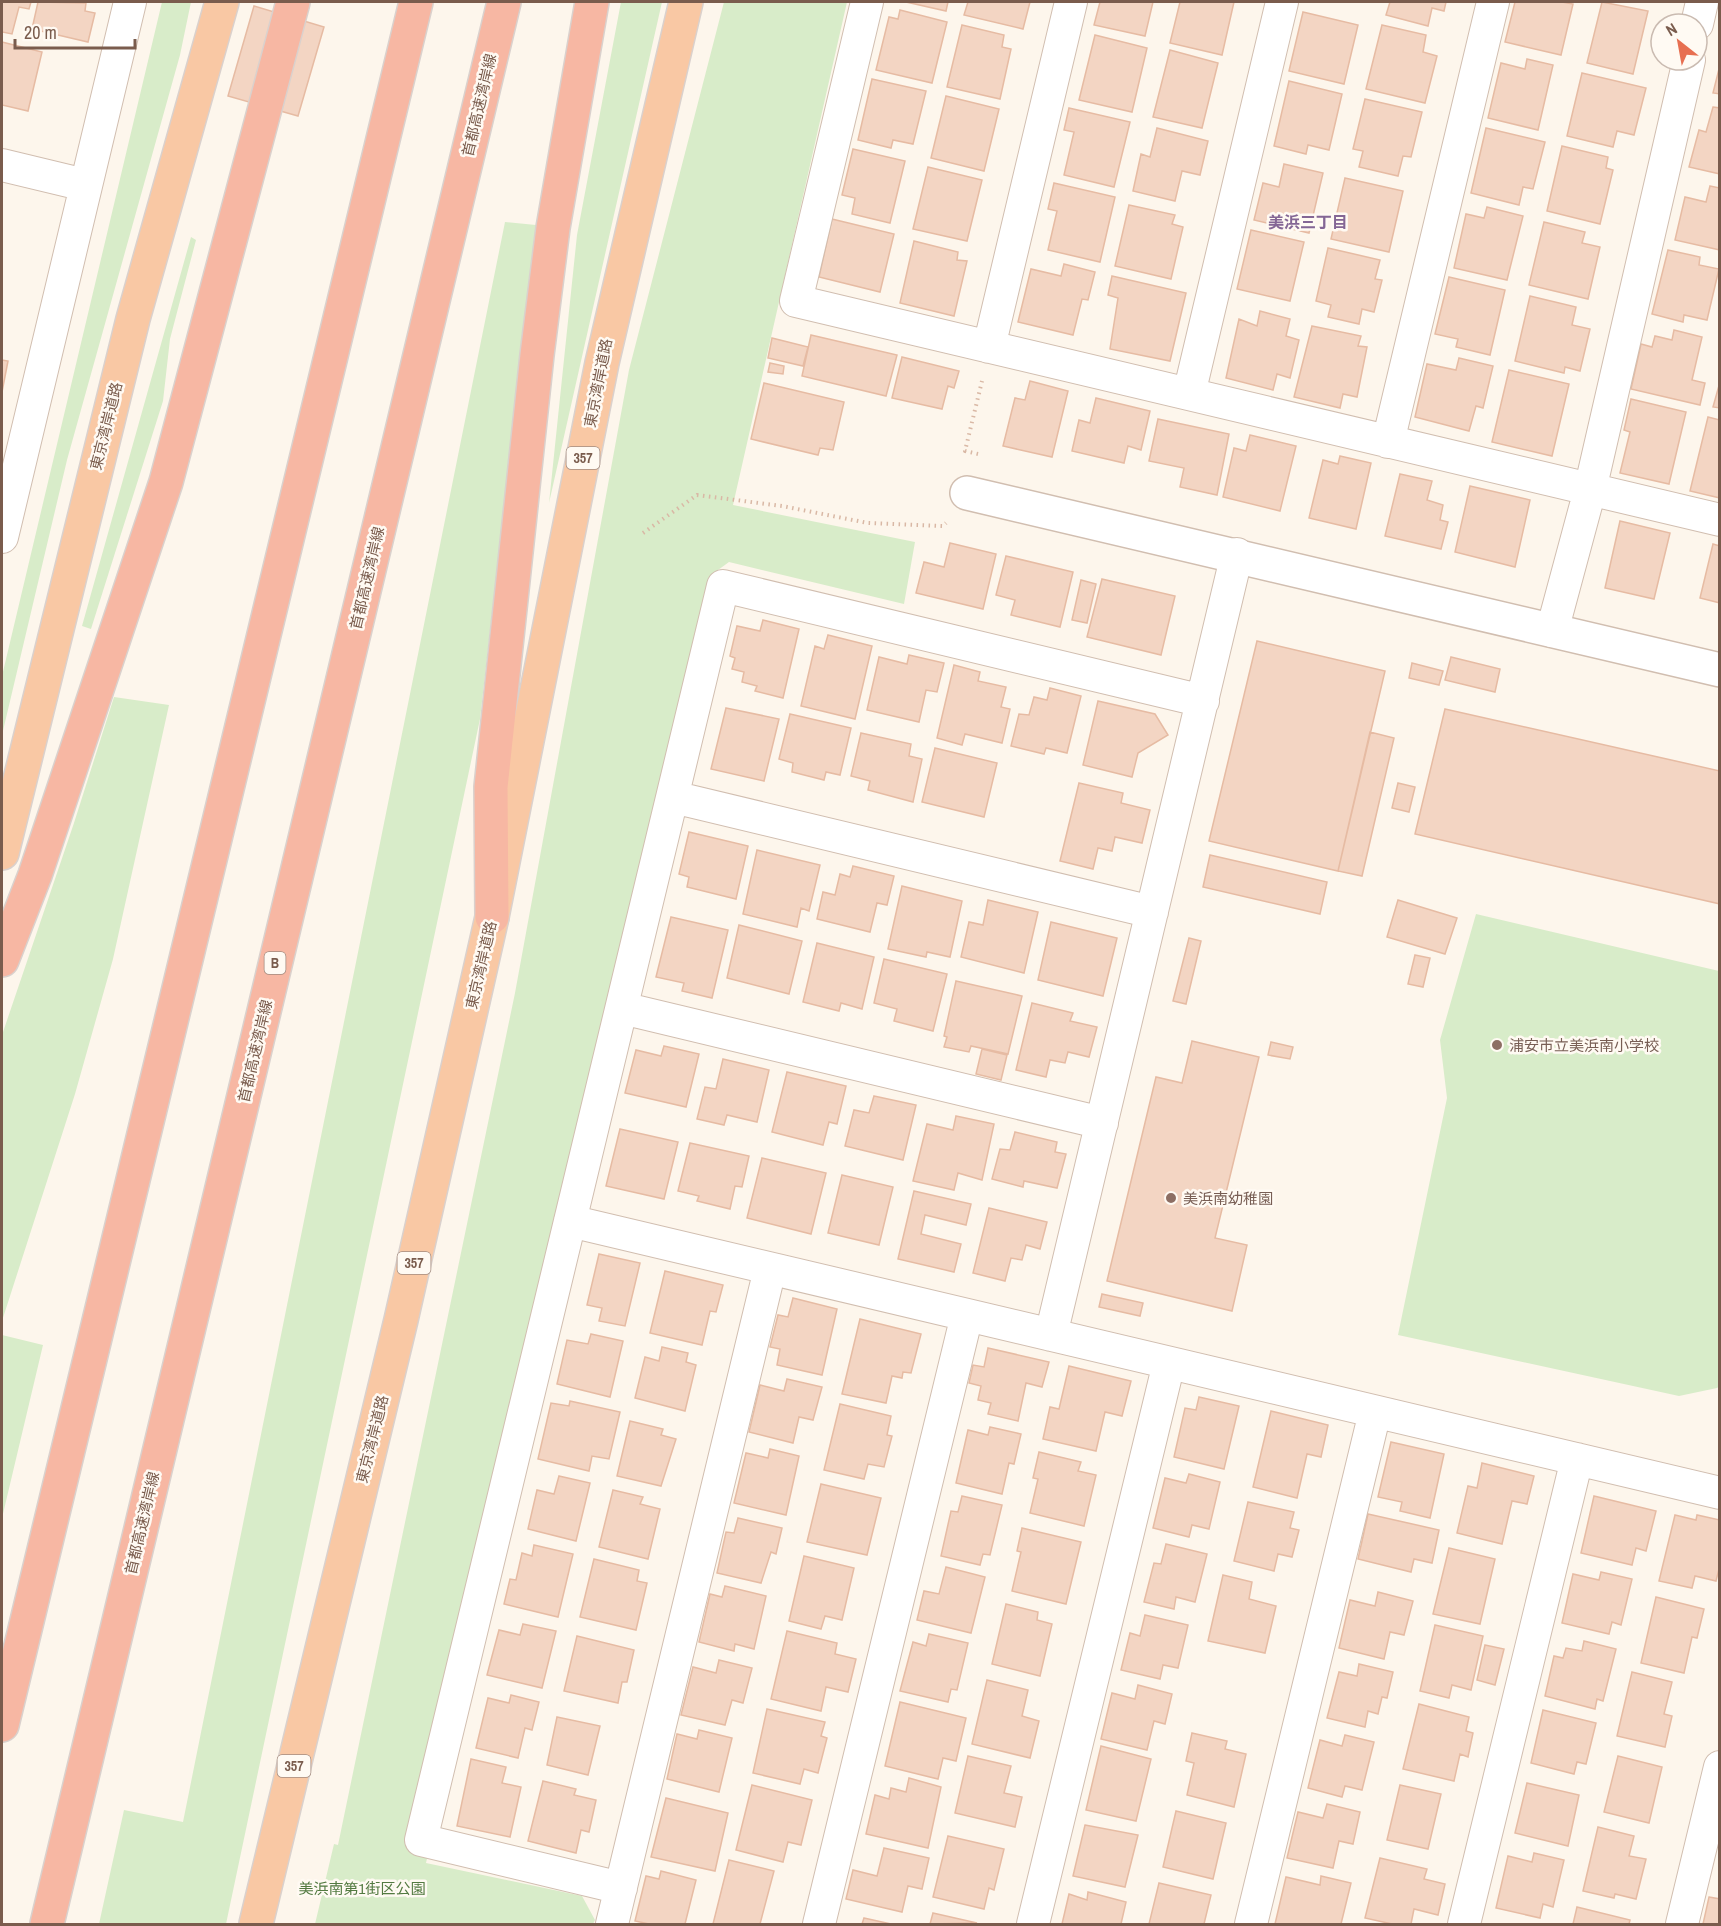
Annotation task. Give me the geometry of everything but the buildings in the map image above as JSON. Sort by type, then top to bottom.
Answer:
[{"type":"highway","name":"東京湾岸道路","points":[[2,853],[133,319],[222,2]]},
{"type":"highway","points":[[2,960],[35,875],[166,482],[293,2]]},
{"type":"highway","points":[[2,1725],[416,2]]},
{"type":"highway","name":"首都高速湾岸線","points":[[47,1924],[504,2]]},
{"type":"highway","points":[[492,917],[491,787],[537,355],[553,228],[592,2]]},
{"type":"highway","name":"東京湾岸道路","points":[[256,1924],[401,1320],[492,917],[514,818],[602,363],[686,2]]},
{"type":"street","points":[[2,537],[130,2]]},
{"type":"street","points":[[867,2],[796,301],[1719,520]]},
{"type":"street","points":[[989,347],[1071,2]]},
{"type":"street","points":[[1189,394],[1282,2]]},
{"type":"street","points":[[1388,442],[1493,2]]},
{"type":"street","points":[[1552,631],[1590,489],[1686,72]]},
{"type":"street","points":[[2,165],[85,185]]},
{"type":"street","points":[[968,493],[1237,554],[1719,670]]},
{"type":"street","points":[[1051,1335],[1237,554]]},
{"type":"street","points":[[621,1887],[421,1840],[723,586],[1203,701]]},
{"type":"street","points":[[673,797],[1152,912]]},
{"type":"street","points":[[622,1008],[1102,1123]]},
{"type":"street","points":[[570,1221],[1719,1493]]},
{"type":"street","points":[[612,1924],[770,1269]]},
{"type":"street","points":[[819,1924],[967,1315]]},
{"type":"street","points":[[1034,1924],[1169,1363]]},
{"type":"street","points":[[1251,1924],[1375,1412]]},
{"type":"street","points":[[1464,1924],[1577,1459]]},
{"type":"street","points":[[1682,1924],[1719,1767]]},
{"type":"path","points":[[988,457],[965,451],[989,347]]},
{"type":"path","points":[[643,532],[697,495],[782,506],[868,523],[944,526],[968,493]]},
{"type":"green space","points":[[162,2],[191,2],[180,55],[67,460],[2,735],[2,676]]},
{"type":"green space","points":[[621,2],[662,2],[549,503],[577,235]]},
{"type":"green space","name":"美浜南第1街区公園","points":[[724,2],[847,2],[733,505],[915,542],[904,604],[729,562],[718,570],[426,1863],[582,1896],[595,1920],[593,1924],[315,1924],[334,1844],[338,1845],[515,993],[629,370]]},
{"type":"green space","points":[[505,222],[536,225],[480,719],[226,1924],[99,1924],[124,1810],[183,1822]]},
{"type":"green space","points":[[191,237],[196,240],[170,339],[163,401],[91,629],[82,626]]},
{"type":"green space","points":[[114,697],[169,705],[113,959],[75,1094],[2,1321],[2,1035]]},
{"type":"green space","points":[[1476,914],[1719,971],[1720,1386],[1717,1388],[1679,1396],[1398,1335],[1447,1098],[1440,1040]]},
{"type":"green space","points":[[2,1335],[43,1345],[2,1518]]},
{"type":"place","name":"浦安市立美浜南小学校","points":[[1497,1045]]},
{"type":"place","name":"美浜南幼稚園","points":[[1171,1198]]},
{"type":"district","name":"美浜三丁目","points":[[1308,222]]}]
